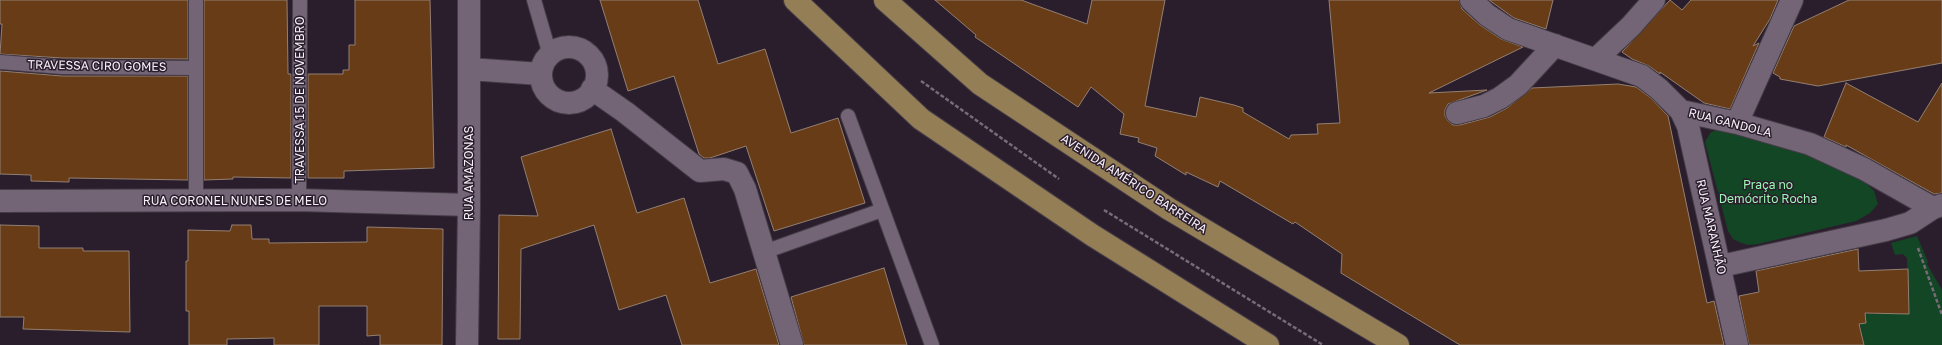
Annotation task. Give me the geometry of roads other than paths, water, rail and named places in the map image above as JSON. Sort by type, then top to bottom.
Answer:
[{"type":"main road","points":[[795,0],[921,119],[1092,235],[1268,345]]},
{"type":"main road","name":"AVENIDA AMÉRICO BARREIRA","points":[[886,0],[980,84],[1169,209],[1398,345]]},
{"type":"street","name":"RUA AMAZONAS","points":[[467,345],[469,0]]},
{"type":"street","name":"RUA GANDOLA","points":[[1471,0],[1487,15],[1508,29],[1642,76],[1659,89],[1681,111],[1737,122],[1810,144],[1864,169],[1937,206]]},
{"type":"street","points":[[1596,59],[1631,26],[1654,0]]},
{"type":"street","points":[[1737,122],[1792,0]]},
{"type":"street","points":[[1456,113],[1484,106],[1500,98],[1518,85],[1555,45]]},
{"type":"street","points":[[562,47],[572,47],[588,55],[596,72],[596,81],[587,96],[579,100],[562,102],[547,92],[542,84],[541,74],[542,65],[550,54],[562,47]]},
{"type":"street","points":[[469,69],[541,74]]},
{"type":"street","points":[[592,89],[625,112],[700,171],[724,170],[737,173],[745,189],[792,345]]},
{"type":"street","name":"RUA MARANHÃO","points":[[1681,111],[1688,126],[1721,266],[1737,345]]},
{"type":"street","name":"RUA CORONEL NUNES DE MELO","points":[[0,201],[299,200],[469,205]]},
{"type":"street","name":"RUA GANDOLA","points":[[1721,266],[1886,230],[1910,223],[1937,206]]},
{"type":"lane","points":[[196,0],[196,201]]},
{"type":"lane","name":"TRAVESSA 15 DE NOVEMBRO","points":[[299,200],[300,0]]},
{"type":"lane","points":[[534,0],[550,54]]},
{"type":"lane","name":"TRAVESSA CIRO GOMES","points":[[0,62],[62,67],[195,68]]},
{"type":"lane","points":[[848,116],[932,345]]},
{"type":"lane","points":[[764,252],[882,210]]},
{"type":"park label","name":"Praça no Demócrito Rocha","points":[[1768,192]]}]
